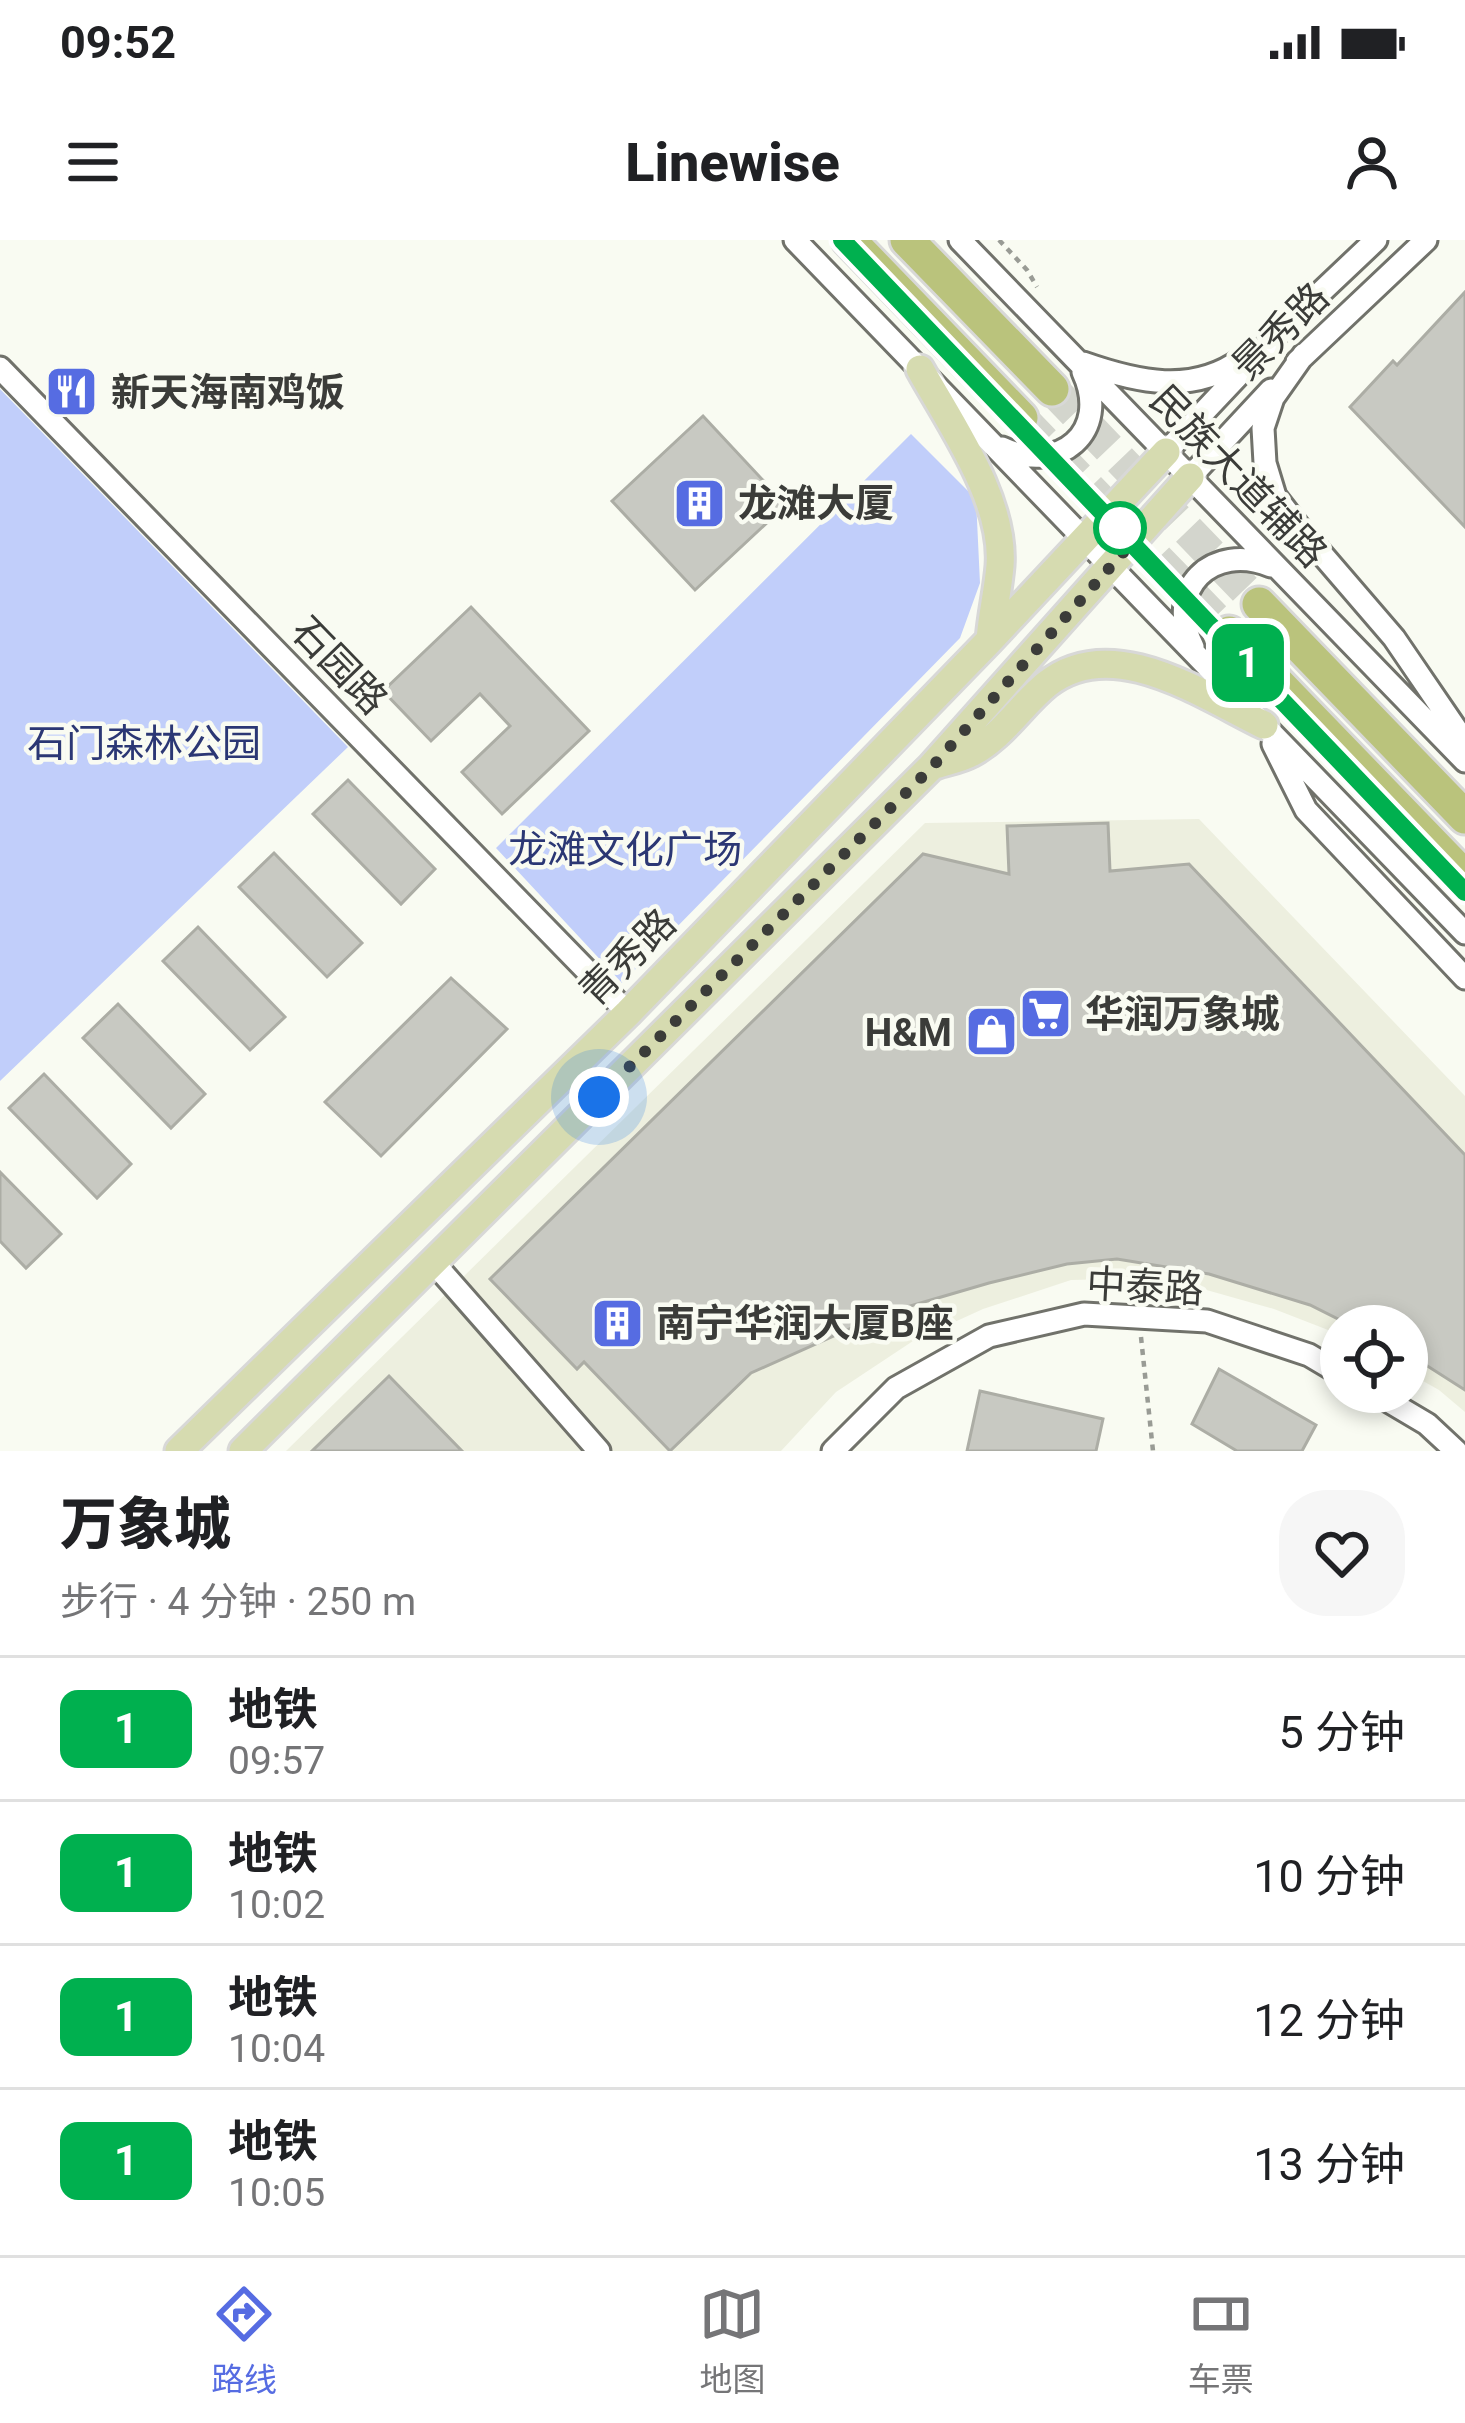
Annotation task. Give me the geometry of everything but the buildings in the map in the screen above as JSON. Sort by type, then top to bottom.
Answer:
[{"type":"highway","points":[[849,240],[1022,418]]},
{"type":"highway","points":[[907,240],[1052,389]]},
{"type":"highway","points":[[1259,604],[1465,817]]},
{"type":"highway","points":[[1229,633],[1465,878]]},
{"type":"main road","points":[[920,369],[990,503],[1000,564],[990,640]]},
{"type":"main road","name":"青秀路","points":[[179,1451],[628,1012],[1166,452]]},
{"type":"main road","name":"青秀路","points":[[243,1451],[932,767],[1190,477]]},
{"type":"main road","points":[[932,767],[971,753],[998,734],[1046,685],[1069,670],[1099,663],[1147,669],[1264,725]]},
{"type":"street","points":[[795,240],[1465,933]]},
{"type":"street","name":"民族大道辅路","points":[[960,240],[1465,761]]},
{"type":"street","name":"景秀路","points":[[1166,452],[1282,329],[1376,240]]},
{"type":"street","name":"景秀路","points":[[1190,477],[1304,354],[1426,240]]},
{"type":"street","points":[[1077,361],[1148,382],[1202,381],[1226,371],[1282,329]]},
{"type":"street","points":[[1304,354],[1273,398],[1263,428],[1265,463],[1275,496],[1394,638],[1465,742]]},
{"type":"street","points":[[991,442],[1034,458],[1070,446],[1087,424],[1091,409],[1077,361]]},
{"type":"street","name":"石园路","points":[[0,368],[628,1012]]},
{"type":"street","points":[[1197,656],[1184,624],[1184,609],[1188,592],[1206,570],[1228,558],[1243,558],[1282,572]]},
{"type":"street","points":[[1264,725],[1306,810],[1465,978]]},
{"type":"street","points":[[433,1262],[598,1451]]},
{"type":"street","name":"中泰路","points":[[832,1451],[896,1388],[989,1336],[1084,1314],[1207,1321],[1320,1362]]},
{"type":"street","points":[[1408,1413],[1456,1451]]},
{"type":"path","points":[[1138,1317],[1153,1451]]},
{"type":"shaded area","name":"华润万象城","points":[[1199,819],[1465,1096],[1465,1412],[1428,1384],[1428,1305],[1320,1305],[1320,1327],[1203,1289],[1116,1279],[1071,1280],[983,1309],[913,1341],[836,1392],[781,1451],[286,1451],[925,823]]},
{"type":"green space","name":"石门森林公园","points":[[0,389],[348,747],[0,1081]]},
{"type":"green space","name":"龙滩文化广场","points":[[911,434],[976,499],[980,583],[960,638],[622,983],[496,848]]},
{"type":"tunnel","points":[[1052,389],[1259,604]]},
{"type":"tunnel","points":[[1021,418],[1229,633]]},
{"type":"metro line","name":"1","points":[[842,240],[1465,892]]},
{"type":"place","name":"新天海南鸡饭","points":[[72,392]]},
{"type":"place","name":"龙滩大厦","points":[[699,503]]},
{"type":"place","name":"华润万象城","points":[[1046,1014]]},
{"type":"place","name":"H&M","points":[[991,1032]]},
{"type":"place","name":"南宁华润大厦B座","points":[[617,1323]]},
{"type":"route","points":[[599,1097],[932,767],[1137,537],[1120,528]]}]
